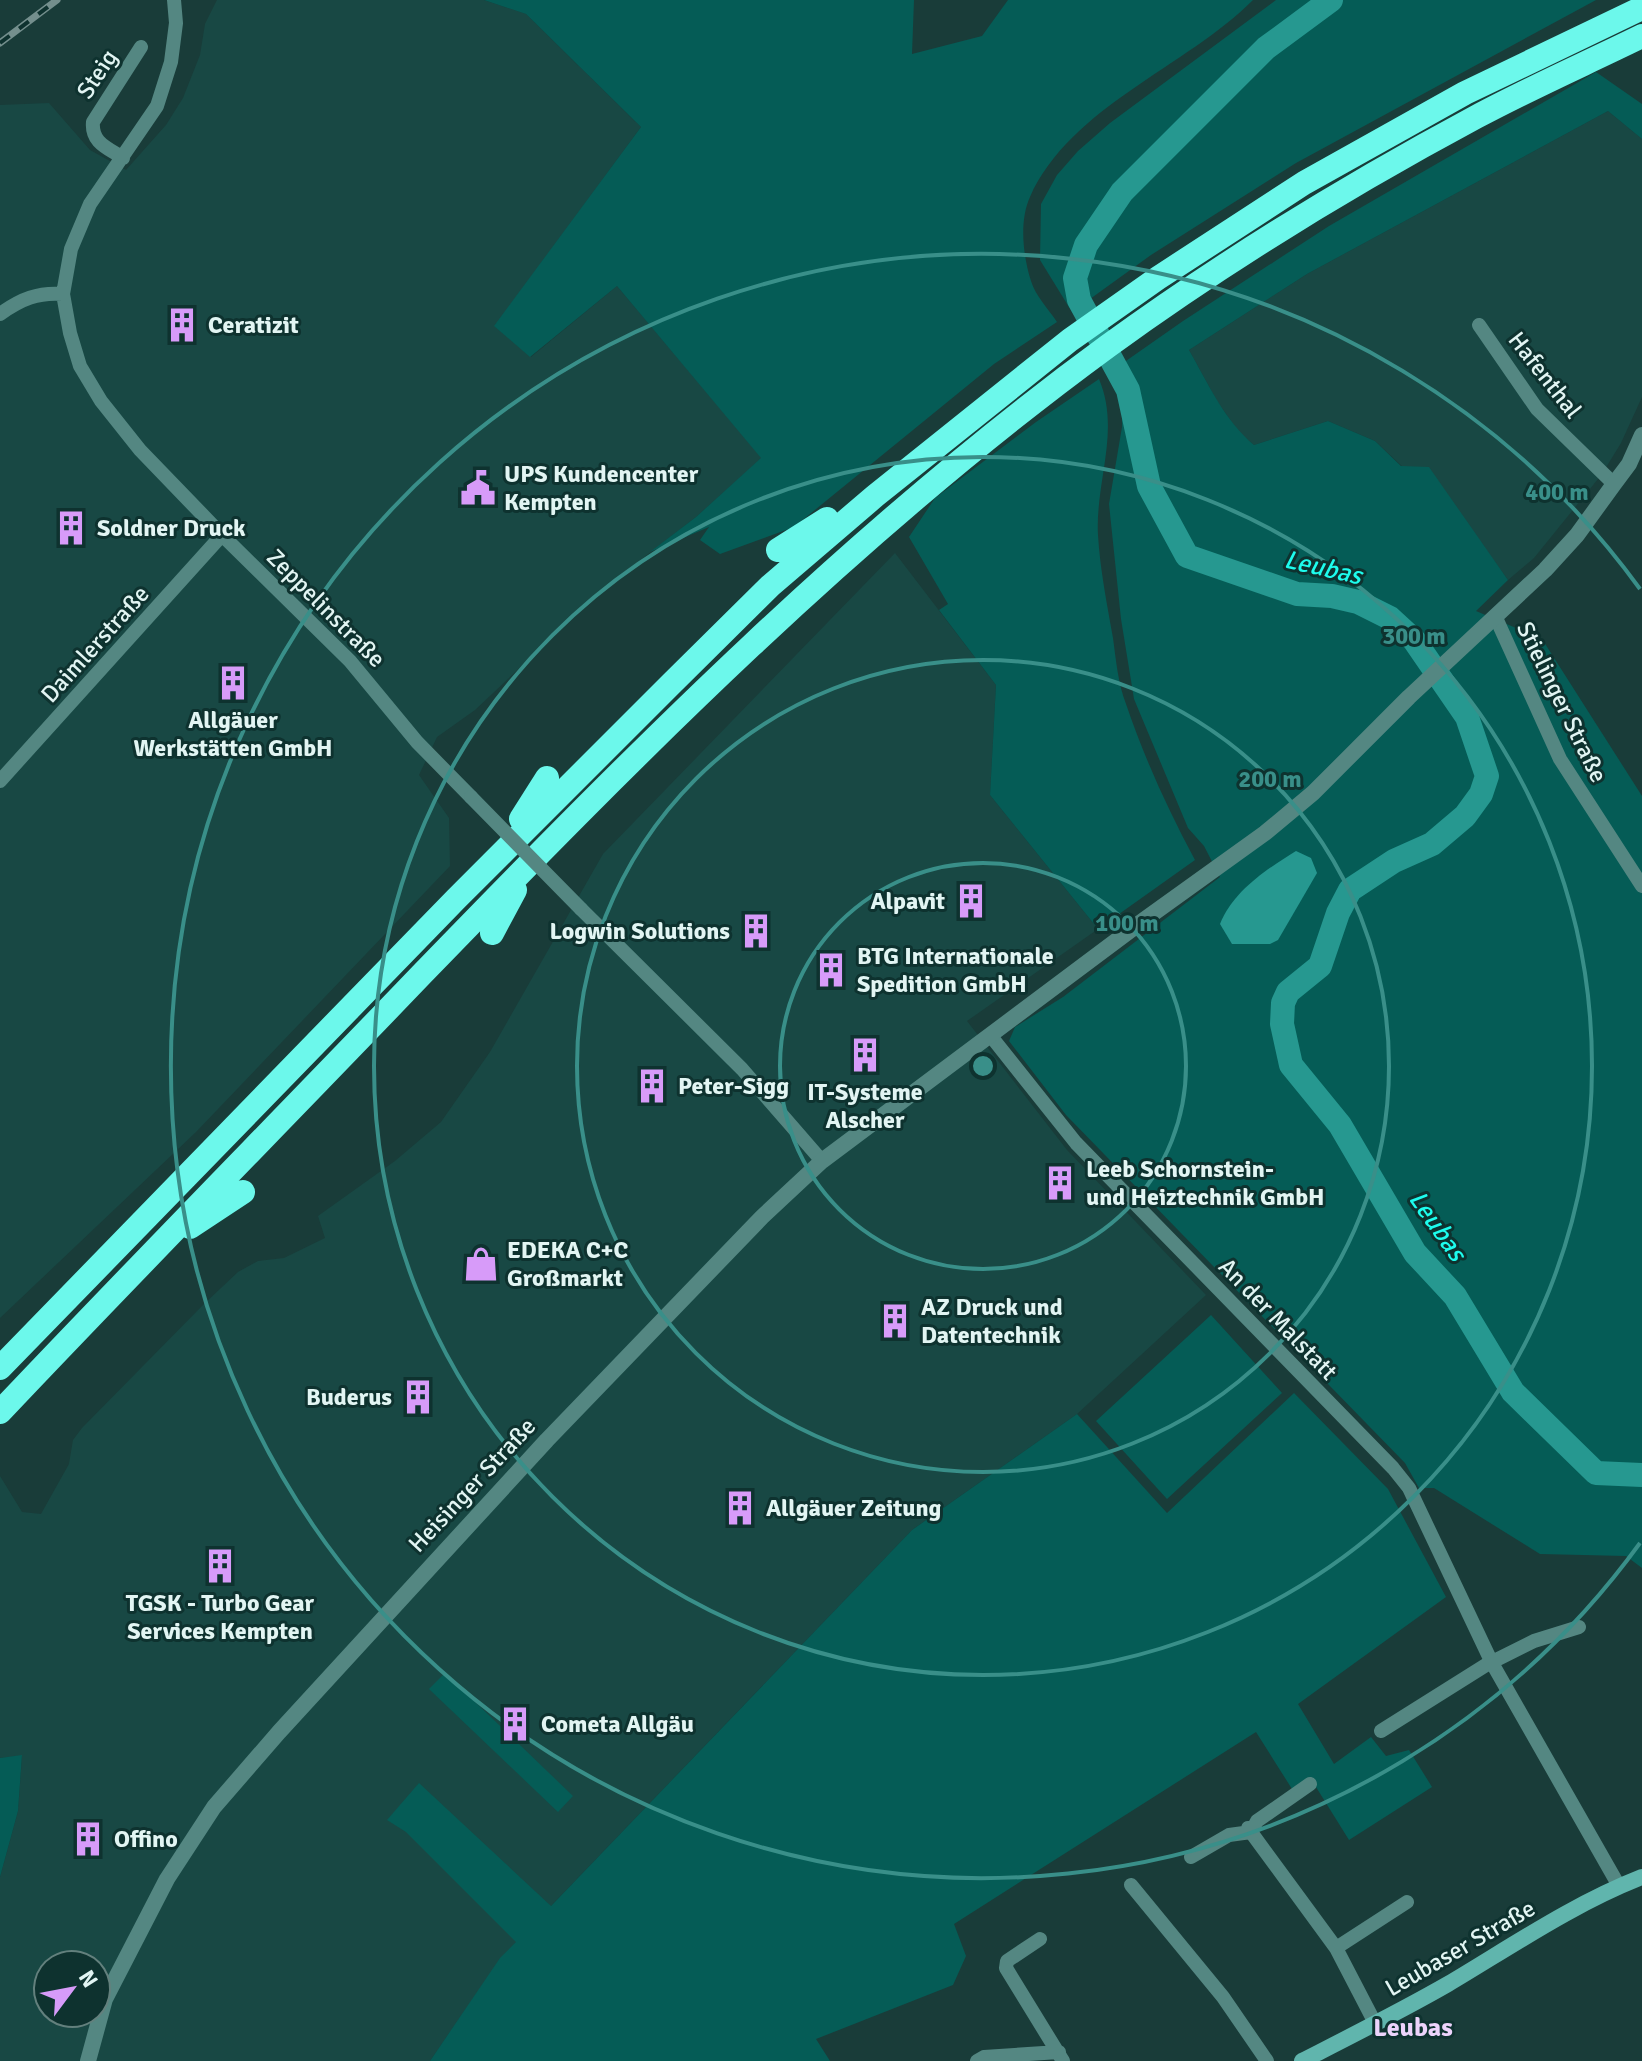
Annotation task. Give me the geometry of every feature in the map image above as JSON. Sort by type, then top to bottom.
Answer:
[{"type":"highway","points":[[0,1368],[456,899],[770,586],[875,496],[1038,365],[1158,278],[1304,183],[1465,93],[1642,8]]},
{"type":"highway","points":[[0,1412],[148,1255],[527,866],[734,660],[882,525],[1056,385],[1171,303],[1331,199],[1479,115],[1642,36]]},
{"type":"highway","points":[[778,550],[847,505],[875,496]]},
{"type":"highway","points":[[456,899],[532,805],[547,778]]},
{"type":"highway","points":[[492,933],[527,866]]},
{"type":"highway","points":[[148,1255],[243,1192]]},
{"type":"main road","name":"Leubaser Straße","points":[[1313,2059],[1448,1984],[1519,1940],[1619,1886],[1642,1877]]},
{"type":"street","name":"Zeppelinstraße","points":[[174,0],[176,23],[171,62],[157,106],[90,204],[71,249],[63,294],[80,366],[101,401],[140,450],[350,661],[417,742],[742,1069],[822,1161]]},
{"type":"street","name":"Steig","points":[[123,158],[98,142],[92,133],[93,122],[141,47]]},
{"type":"street","points":[[0,314],[28,296],[63,294]]},
{"type":"street","name":"Hafenthal","points":[[1479,325],[1537,409],[1614,484]]},
{"type":"street","name":"Heisinger Straße","points":[[88,2061],[105,1999],[167,1879],[214,1807],[540,1447],[762,1217],[822,1161],[1265,833],[1313,793],[1409,697],[1496,618],[1577,535],[1629,464],[1642,435]]},
{"type":"street","name":"Daimlerstraße","points":[[0,781],[222,535]]},
{"type":"street","name":"Stielinger Straße","points":[[1496,618],[1560,759],[1642,886]]},
{"type":"street","name":"An der Malstatt","points":[[995,1032],[1086,1154],[1393,1468],[1417,1502],[1492,1663],[1619,1886]]},
{"type":"street","points":[[1381,1731],[1492,1663],[1534,1641],[1579,1627]]},
{"type":"street","points":[[1191,1857],[1229,1835],[1249,1830],[1310,1784]]},
{"type":"street","points":[[1249,1830],[1336,1948],[1375,2023]]},
{"type":"street","points":[[1131,1885],[1223,1997],[1267,2061]]},
{"type":"street","points":[[1336,1948],[1407,1902]]},
{"type":"street","points":[[1040,1939],[1007,1961],[1006,1968],[1061,2057]]},
{"type":"street","points":[[977,2061],[984,2057],[1061,2057]]},
{"type":"shaded area","points":[[217,0],[484,0],[526,14],[641,127],[495,326],[531,357],[617,286],[762,458],[696,517],[603,589],[475,710],[437,737],[419,775],[449,818],[450,866],[196,1132],[0,1318],[0,105],[49,103],[90,150],[126,170],[166,125],[183,98],[200,55],[205,24]]},
{"type":"shaded area","points":[[484,0],[914,0],[912,54],[982,36],[1008,0],[1253,0],[1226,24],[1101,113],[1073,137],[1049,165],[1030,197],[1024,217],[1023,239],[1033,286],[1057,322],[994,364],[794,527],[720,554],[700,540],[709,527],[650,552],[696,517],[761,458],[617,286],[530,357],[494,326],[641,127],[526,14]]},
{"type":"shaded area","points":[[1276,0],[1596,0],[1296,163],[1151,255],[1072,312],[1040,260],[1041,204],[1057,175],[1078,151],[1110,123]]},
{"type":"shaded area","points":[[1596,72],[1642,104],[1642,139],[1608,111],[1307,274],[1189,350],[1225,413],[1254,445],[1328,421],[1375,441],[1401,466],[1429,467],[1508,580],[1476,611],[1542,639],[1642,796],[1642,1568],[1626,1556],[1540,1554],[1434,1488],[1419,1488],[1405,1463],[1066,1115],[1009,1041],[1015,1027],[1063,997],[1220,877],[1204,846],[1188,828],[1134,699],[1121,619],[1109,504],[1122,427],[1122,388],[1113,370],[1329,226]]},
{"type":"shaded area","points":[[1608,111],[1642,139],[1642,397],[1621,443],[1602,474],[1534,558],[1508,580],[1474,533],[1375,441],[1328,421],[1254,445],[1240,434],[1217,401],[1189,350],[1307,274]]},
{"type":"shaded area","points":[[1099,379],[1105,398],[1108,437],[1098,535],[1119,680],[1149,763],[1195,860],[1098,929],[990,795],[996,685],[939,610],[948,604],[909,537],[935,498]]},
{"type":"shaded area","points":[[895,553],[996,685],[990,795],[1098,929],[967,1021],[1067,1150],[1206,1295],[1077,1414],[912,1530],[501,1958],[430,2061],[0,2061],[0,1877],[18,1811],[22,1756],[0,1758],[0,1476],[22,1512],[41,1514],[69,1464],[73,1440],[82,1428],[238,1272],[258,1261],[284,1258],[325,1238],[318,1216],[395,1161],[441,1122],[490,1052],[603,854]]},
{"type":"shaded area","points":[[1296,851],[1311,858],[1317,873],[1278,940],[1270,944],[1232,944],[1220,924],[1233,901],[1263,873]]},
{"type":"shaded area","points":[[1211,1315],[1282,1393],[1167,1499],[1096,1421]]},
{"type":"shaded area","points":[[1294,1393],[1388,1489],[1446,1597],[1298,1704],[1334,1764],[1371,1737],[1386,1756],[1409,1750],[1432,1787],[1349,1840],[1311,1779],[1292,1789],[1256,1732],[954,1924],[966,1956],[953,1985],[816,2039],[830,2061],[430,2061],[500,1958],[516,1942],[406,1832],[387,1820],[419,1783],[551,1906],[912,1530],[1077,1414],[1167,1513]]},
{"type":"shaded area","points":[[445,1673],[573,1796],[558,1812],[429,1689]]},
{"type":"shaded area","points":[[22,1755],[18,1811],[0,1877],[0,1758]]},
{"type":"waterway","name":"Leubas","points":[[1331,0],[1266,48],[1122,192],[1086,245],[1075,278],[1079,300],[1128,390],[1149,486],[1187,556],[1297,594],[1332,596],[1358,602],[1390,618],[1414,640],[1467,717],[1487,776],[1481,794],[1465,816],[1432,844],[1394,861],[1350,890],[1338,913],[1320,966],[1288,992],[1283,1003],[1282,1024],[1291,1065],[1340,1125],[1415,1253],[1455,1296],[1513,1392],[1596,1473],[1642,1475]]},
{"type":"railway","points":[[0,43],[57,0]]},
{"type":"place","name":"Ceratizit","points":[[182,325]]},
{"type":"place","name":"UPS Kundencenter Kempten","points":[[478,488]]},
{"type":"place","name":"Soldner Druck","points":[[71,528]]},
{"type":"place","name":"Allgäuer Werkstätten GmbH","points":[[233,683]]},
{"type":"place","name":"Alpavit","points":[[971,901]]},
{"type":"place","name":"Logwin Solutions","points":[[756,931]]},
{"type":"place","name":"BTG Internationale Spedition GmbH","points":[[831,970]]},
{"type":"place","name":"IT-Systeme Alscher","points":[[865,1055]]},
{"type":"place","name":"Peter-Sigg","points":[[652,1086]]},
{"type":"place","name":"Leeb Schornstein- und Heiztechnik GmbH","points":[[1060,1183]]},
{"type":"place","name":"EDEKA C+C Großmarkt","points":[[481,1264]]},
{"type":"place","name":"AZ Druck und Datentechnik","points":[[895,1321]]},
{"type":"place","name":"Buderus","points":[[418,1397]]},
{"type":"place","name":"Allgäuer Zeitung","points":[[740,1508]]},
{"type":"place","name":"TGSK - Turbo Gear Services Kempten","points":[[220,1566]]},
{"type":"place","name":"Cometa Allgäu","points":[[515,1724]]},
{"type":"place","name":"Offino","points":[[88,1839]]},
{"type":"district","name":"Leubas","points":[[1413,2028]]}]
